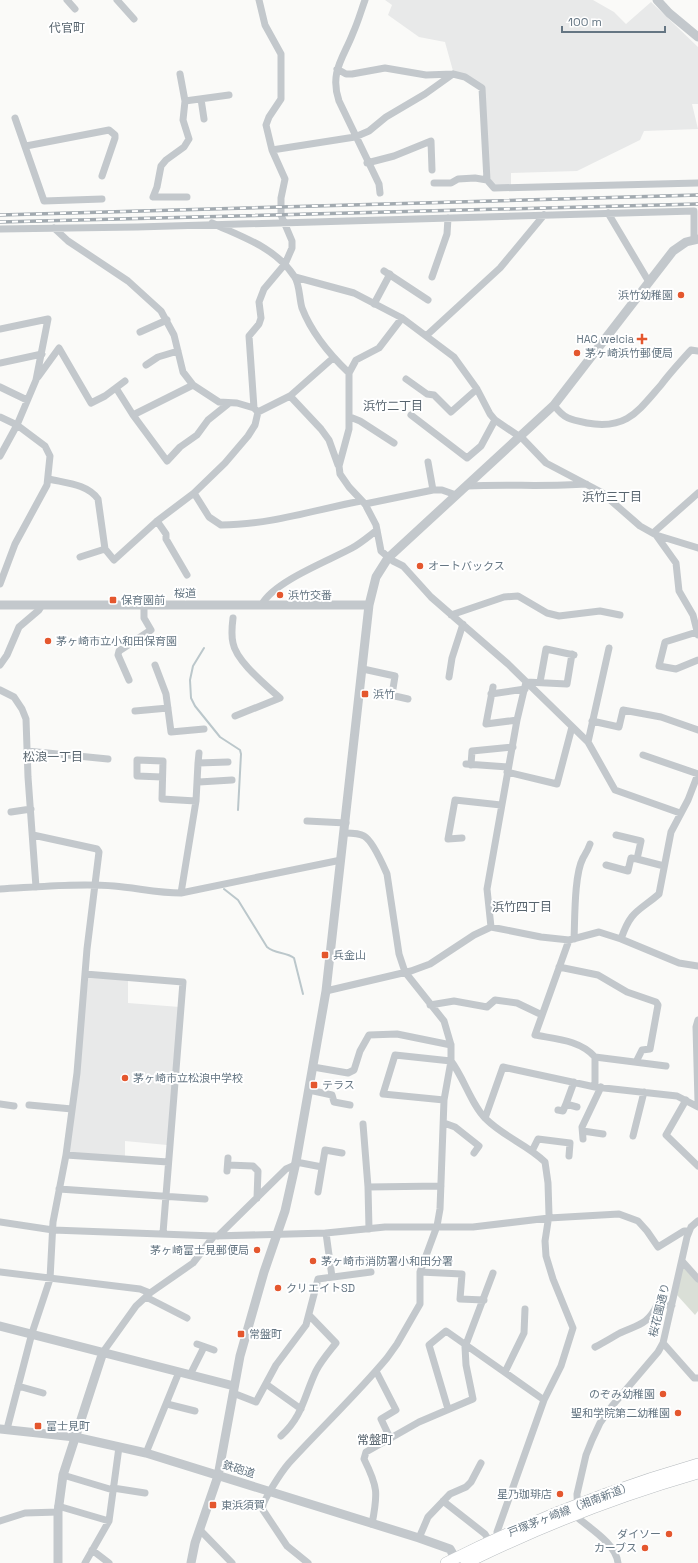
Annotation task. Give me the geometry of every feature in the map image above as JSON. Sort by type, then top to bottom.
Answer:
[{"type":"main road","name":"戸塚茅ヶ崎線（湘南新道）","points":[[453,1561],[494,1539],[698,1464]]},
{"type":"main road","name":"戸塚茅ヶ崎線（湘南新道）","points":[[466,1563],[484,1559],[514,1539],[578,1508],[615,1499],[698,1473]]},
{"type":"street","points":[[67,0],[75,9]]},
{"type":"street","points":[[117,0],[134,19]]},
{"type":"street","points":[[49,479],[88,488],[93,492],[98,499],[105,549],[114,560],[157,521],[194,493],[248,436],[255,425],[256,410],[249,334],[259,324],[262,318],[259,302],[264,290],[285,264],[292,248],[292,241],[281,215],[281,198],[285,179],[272,150],[266,125],[269,117],[281,99],[281,54],[265,25],[259,0]]},
{"type":"street","points":[[365,0],[353,34],[339,62],[337,69],[337,95],[354,137],[379,184],[380,193]]},
{"type":"street","points":[[657,0],[669,13],[698,38]]},
{"type":"street","points":[[337,69],[346,74],[385,68],[426,75],[453,74],[465,77],[482,88],[487,180],[494,188],[698,183]]},
{"type":"street","points":[[180,74],[185,101],[183,120],[189,139],[184,147],[166,160],[161,166],[153,197],[187,197]]},
{"type":"street","points":[[272,150],[354,137],[375,127],[386,117],[426,94],[453,74]]},
{"type":"street","points":[[185,101],[228,95]]},
{"type":"street","points":[[201,99],[204,119]]},
{"type":"street","points":[[15,118],[44,201],[102,199]]},
{"type":"street","points":[[26,146],[109,130],[115,135],[115,138],[102,176]]},
{"type":"street","points":[[367,163],[394,156],[431,141],[432,170]]},
{"type":"street","points":[[434,183],[451,184],[458,179],[475,178],[487,180]]},
{"type":"street","points":[[0,229],[448,218],[608,212],[696,211],[696,240],[679,246],[673,251],[554,405],[388,558],[376,577],[369,605],[345,833],[326,991],[309,1090],[285,1211],[276,1235],[244,1343],[233,1389],[218,1476],[191,1563]]},
{"type":"street","points":[[608,212],[650,282]]},
{"type":"street","points":[[426,336],[500,268],[544,215]]},
{"type":"street","points":[[432,277],[447,234],[448,218]]},
{"type":"street","points":[[212,223],[268,249],[285,264],[295,277],[302,308],[324,348],[349,372]]},
{"type":"street","points":[[54,228],[68,241],[128,280],[153,302],[167,320],[174,335],[183,372],[193,385],[219,402],[228,404],[237,403],[256,410],[290,396],[333,358]]},
{"type":"street","points":[[374,304],[387,272],[428,300]]},
{"type":"street","points":[[295,277],[354,293],[402,318],[454,357],[477,389],[487,411],[495,420],[520,437],[546,463],[587,484],[609,498],[640,526],[654,534],[698,548]]},
{"type":"street","points":[[338,466],[350,417],[349,372],[356,360],[379,348],[402,318]]},
{"type":"street","points":[[0,329],[48,320],[36,380]]},
{"type":"street","points":[[140,332],[167,320]]},
{"type":"street","points":[[0,455],[17,425],[36,380],[58,348],[91,403],[125,381]]},
{"type":"street","points":[[554,405],[565,418],[586,423],[606,424],[622,421],[640,411],[691,350],[698,351]]},
{"type":"street","points":[[146,365],[158,357],[178,351]]},
{"type":"street","points":[[0,363],[42,354]]},
{"type":"street","points":[[406,379],[424,397],[434,395],[450,412],[477,389]]},
{"type":"street","points":[[133,416],[193,385]]},
{"type":"street","points":[[0,387],[27,400]]},
{"type":"street","points":[[116,388],[133,416],[167,461],[180,447],[197,435],[208,420],[228,404]]},
{"type":"street","points":[[290,396],[321,429],[329,440],[340,474],[349,487],[363,502],[377,530],[380,548],[388,558],[403,566],[431,597],[588,742],[616,790],[680,813]]},
{"type":"street","points":[[411,415],[467,458],[481,446],[495,420]]},
{"type":"street","points":[[0,417],[17,425],[45,446],[49,451],[50,456],[49,479],[15,544],[0,584]]},
{"type":"street","points":[[350,417],[360,421],[394,443]]},
{"type":"street","points":[[428,462],[433,490]]},
{"type":"street","points":[[467,486],[497,484],[562,486],[587,484]]},
{"type":"street","points":[[194,493],[209,517],[221,525],[274,521],[291,516],[433,490],[442,490],[456,495]]},
{"type":"street","points":[[654,534],[698,493]]},
{"type":"street","points":[[157,521],[166,534],[166,539],[187,575]]},
{"type":"street","points":[[262,604],[266,596],[292,579],[354,547],[377,530]]},
{"type":"street","points":[[654,534],[676,564],[679,591],[693,615],[698,633],[665,642],[659,666],[676,669],[698,660]]},
{"type":"street","points":[[80,557],[105,549]]},
{"type":"street","points":[[452,615],[504,597],[518,596],[547,614],[559,616],[600,611],[620,615]]},
{"type":"street","points":[[0,665],[7,655],[19,626],[39,610],[42,604]]},
{"type":"street","name":"桜道","points":[[0,605],[369,605]]},
{"type":"street","points":[[129,680],[118,655],[119,651],[151,630],[144,618],[144,605]]},
{"type":"street","points":[[233,618],[232,643],[236,650],[247,665],[280,698],[235,716]]},
{"type":"street","points":[[449,677],[462,624]]},
{"type":"street","points":[[588,742],[609,648]]},
{"type":"street","points":[[517,720],[486,724],[492,691],[540,682],[567,684],[573,655],[546,649],[540,682]]},
{"type":"street","points":[[155,665],[166,694],[171,732],[204,730]]},
{"type":"street","points":[[363,669],[395,676],[389,695],[408,699]]},
{"type":"street","points":[[491,927],[487,889],[501,805],[525,685]]},
{"type":"street","points":[[0,690],[14,697],[22,709],[26,719],[36,887]]},
{"type":"street","points":[[135,711],[168,708]]},
{"type":"street","points":[[592,721],[619,727],[623,710],[661,717],[698,730]]},
{"type":"street","points":[[513,747],[472,752],[468,764],[508,770],[557,784],[572,727]]},
{"type":"street","points":[[27,751],[108,759]]},
{"type":"street","points":[[182,893],[196,801],[199,754]]},
{"type":"street","points":[[621,939],[627,922],[635,912],[659,894],[671,832],[688,800],[698,774],[645,758]]},
{"type":"street","points":[[198,763],[228,762]]},
{"type":"street","points":[[162,777],[162,803],[196,801]]},
{"type":"street","points":[[198,782],[232,780]]},
{"type":"street","points":[[462,838],[448,839],[454,800],[501,805]]},
{"type":"street","points":[[11,812],[31,809]]},
{"type":"street","points":[[307,821],[346,823]]},
{"type":"street","points":[[308,1563],[287,1546],[263,1510],[262,1505],[269,1491],[289,1464],[376,1371],[397,1344],[420,1304],[420,1272],[437,1226],[440,1209],[444,1100],[451,1061],[451,1045],[444,1021],[405,972],[396,946],[387,874],[367,838],[362,835],[345,833]]},
{"type":"street","points":[[3,1429],[18,1386],[32,1333],[50,1279],[53,1230],[72,1110],[85,974],[99,852],[98,849],[33,835]]},
{"type":"street","points":[[616,835],[641,842],[637,859]]},
{"type":"street","points":[[590,844],[588,853],[583,858],[578,879],[572,940],[559,967],[536,1035],[578,1044],[594,1057],[666,1066]]},
{"type":"street","points":[[606,865],[628,871],[631,858],[664,866]]},
{"type":"street","points":[[0,889],[96,886],[182,893],[341,860]]},
{"type":"street","points":[[326,991],[405,972],[430,964],[474,935],[491,927],[541,937],[572,940],[599,932],[621,939],[679,963],[698,966]]},
{"type":"street","points":[[559,967],[598,975],[627,992],[656,1002],[658,1005],[650,1049],[642,1050],[636,1062]]},
{"type":"street","points":[[85,974],[184,982],[163,1233]]},
{"type":"street","points":[[430,1005],[454,1001],[487,1008],[495,1000],[517,1003],[542,1015]]},
{"type":"street","points":[[698,1023],[698,1102]]},
{"type":"street","points":[[313,1067],[348,1073],[354,1070],[360,1051],[369,1035],[397,1034],[451,1045]]},
{"type":"street","points":[[444,1100],[383,1094],[383,1089],[395,1055],[451,1061]]},
{"type":"street","points":[[594,1057],[598,1087],[582,1127],[583,1135],[603,1134]]},
{"type":"street","points":[[443,1501],[485,1534],[494,1539],[544,1400],[561,1366],[573,1328],[553,1279],[546,1256],[545,1241],[549,1218],[546,1162],[532,1151],[510,1138],[485,1118],[451,1061]]},
{"type":"street","points":[[485,1118],[503,1067],[598,1087],[677,1096],[698,1107]]},
{"type":"street","points":[[558,1110],[563,1111],[574,1082]]},
{"type":"street","points":[[309,1090],[332,1095],[334,1102],[350,1105]]},
{"type":"street","points":[[634,1136],[644,1092]]},
{"type":"street","points":[[686,1100],[666,1135],[698,1166]]},
{"type":"street","points":[[0,1104],[14,1106]]},
{"type":"street","points":[[566,1104],[577,1107]]},
{"type":"street","points":[[29,1105],[72,1110]]},
{"type":"street","points":[[444,1123],[455,1127],[479,1146],[474,1153]]},
{"type":"street","points":[[363,1124],[368,1187],[369,1229]]},
{"type":"street","points":[[532,1151],[538,1139],[570,1143],[569,1156]]},
{"type":"street","points":[[318,1192],[326,1150],[342,1153]]},
{"type":"street","points":[[66,1155],[168,1162]]},
{"type":"street","points":[[58,1563],[58,1509],[63,1475],[103,1352],[128,1316],[148,1295],[193,1262],[216,1236],[286,1169],[295,1163],[322,1166]]},
{"type":"street","points":[[228,1164],[253,1166],[258,1171],[257,1198]]},
{"type":"street","points":[[368,1187],[441,1186]]},
{"type":"street","points":[[59,1189],[205,1199]]},
{"type":"street","points":[[0,1222],[53,1230],[216,1236],[326,1233],[369,1229],[437,1226],[474,1227],[549,1218],[607,1214],[627,1216],[638,1221],[658,1247],[684,1231],[689,1231]]},
{"type":"street","name":"桜花園通り","points":[[578,1508],[577,1494],[586,1455],[600,1423],[612,1406],[658,1352],[663,1343],[689,1231],[698,1221]]},
{"type":"street","points":[[326,1233],[332,1277]]},
{"type":"street","points":[[682,1261],[698,1279]]},
{"type":"street","points":[[0,1272],[140,1289],[187,1318]]},
{"type":"street","points":[[0,1326],[32,1333],[190,1375],[233,1389],[256,1402],[276,1365],[306,1325],[318,1279],[371,1272]]},
{"type":"street","points":[[420,1272],[462,1274],[460,1299],[484,1300]]},
{"type":"street","points":[[372,1524],[378,1498],[375,1481],[364,1459],[366,1452],[390,1438],[448,1409],[452,1409],[474,1399],[466,1364],[466,1345],[493,1273]]},
{"type":"street","points":[[595,1347],[621,1333],[640,1326],[653,1314],[657,1306],[672,1305]]},
{"type":"street","points":[[505,1372],[524,1333],[525,1309]]},
{"type":"street","points":[[281,1436],[292,1426],[316,1370],[336,1343],[309,1315]]},
{"type":"street","points":[[448,1409],[429,1345],[448,1331],[544,1400]]},
{"type":"street","points":[[663,1343],[694,1378],[698,1378]]},
{"type":"street","points":[[190,1375],[200,1346],[214,1350]]},
{"type":"street","points":[[376,1371],[396,1410],[381,1419],[390,1438]]},
{"type":"street","points":[[146,1453],[179,1372]]},
{"type":"street","points":[[266,1384],[301,1408]]},
{"type":"street","points":[[18,1386],[43,1393]]},
{"type":"street","points":[[167,1404],[195,1411]]},
{"type":"street","name":"鉄砲道","points":[[3,1429],[75,1437],[146,1453],[419,1538],[450,1549],[453,1561]]},
{"type":"street","points":[[85,1563],[109,1521],[119,1447]]},
{"type":"street","points":[[419,1538],[428,1517],[450,1494],[466,1487],[481,1463]]},
{"type":"street","points":[[63,1475],[113,1489],[145,1493]]},
{"type":"street","points":[[578,1508],[578,1518],[614,1551],[618,1563]]},
{"type":"street","points":[[0,1521],[25,1513],[58,1509],[109,1521]]},
{"type":"street","points":[[200,1530],[232,1563]]},
{"type":"street","points":[[92,1550],[109,1563]]},
{"type":"shaded area","points":[[385,0],[593,0],[614,12],[626,24],[651,2],[698,47],[698,104],[692,104],[698,129],[644,131],[640,140],[577,171],[511,173],[511,185],[494,185],[489,180],[483,86],[453,71],[445,42],[419,37],[388,15],[392,5]]},
{"type":"shaded area","name":"茅ヶ崎市立松浪中学校","points":[[88,977],[128,980],[128,1003],[180,1007],[167,1145],[125,1141],[125,1157],[71,1154],[69,1151]]},
{"type":"shaded area","points":[[683,1266],[698,1282],[698,1311],[695,1315],[677,1295]]},
{"type":"waterway","points":[[204,648],[193,666],[190,680],[191,698],[195,706],[220,737],[240,750],[238,810]]},
{"type":"waterway","points":[[224,889],[238,900],[267,947],[273,951],[294,958],[303,994]]},
{"type":"railway","points":[[0,215],[698,195]]},
{"type":"railway","points":[[0,222],[698,204]]},
{"type":"place","name":"浜竹幼稚園","points":[[681,295]]},
{"type":"place","name":"HAC welcia","points":[[642,339]]},
{"type":"place","name":"茅ヶ崎浜竹郵便局","points":[[577,353]]},
{"type":"place","name":"オートバックス","points":[[420,566]]},
{"type":"place","name":"浜竹交番","points":[[280,595]]},
{"type":"place","name":"保育園前","points":[[113,600]]},
{"type":"place","name":"茅ヶ崎市立小和田保育園","points":[[48,641]]},
{"type":"place","name":"浜竹","points":[[365,694]]},
{"type":"place","name":"兵金山","points":[[325,955]]},
{"type":"place","name":"茅ヶ崎市立松浪中学校","points":[[125,1078]]},
{"type":"place","name":"テラス","points":[[314,1085]]},
{"type":"place","name":"茅ヶ崎富士見郵便局","points":[[257,1250]]},
{"type":"place","name":"茅ヶ崎市消防署小和田分署","points":[[313,1261]]},
{"type":"place","name":"クリエイトSD","points":[[278,1288]]},
{"type":"place","name":"常盤町","points":[[241,1334]]},
{"type":"place","name":"のぞみ幼稚園","points":[[663,1394]]},
{"type":"place","name":"聖和学院第二幼稚園","points":[[678,1413]]},
{"type":"place","name":"富士見町","points":[[38,1426]]},
{"type":"place","name":"星乃珈琲店","points":[[560,1494]]},
{"type":"place","name":"東浜須賀","points":[[213,1505]]},
{"type":"place","name":"ダイソー","points":[[669,1534]]},
{"type":"place","name":"カーブス","points":[[645,1548]]},
{"type":"district","name":"代官町","points":[[67,28]]},
{"type":"district","name":"浜竹二丁目","points":[[393,406]]},
{"type":"district","name":"浜竹三丁目","points":[[612,497]]},
{"type":"district","name":"松浪一丁目","points":[[53,757]]},
{"type":"district","name":"浜竹四丁目","points":[[522,907]]},
{"type":"district","name":"常盤町","points":[[375,1440]]}]
